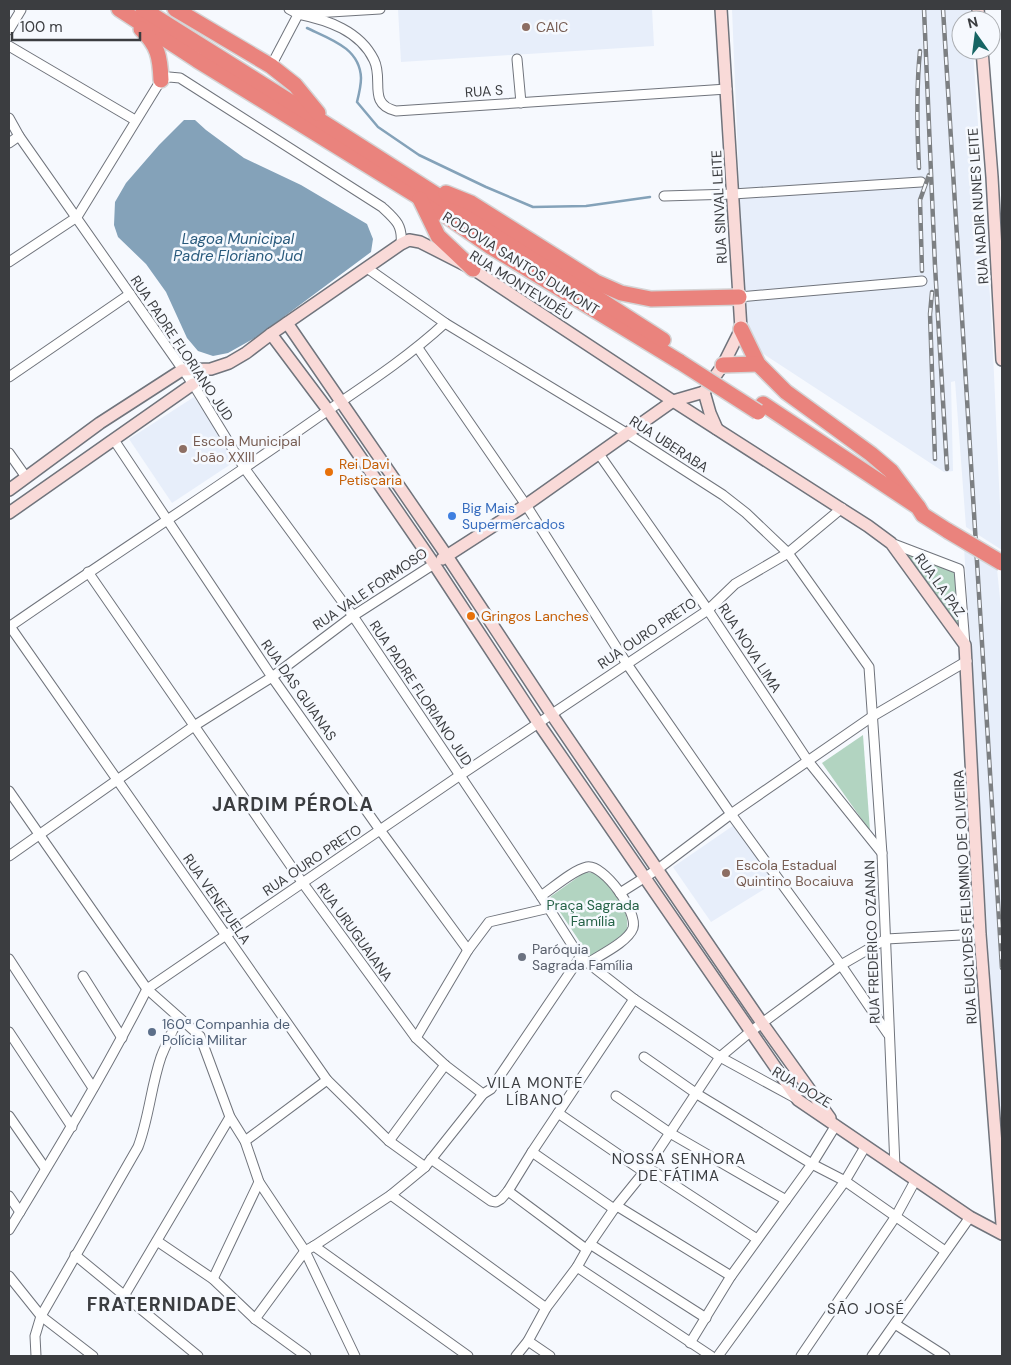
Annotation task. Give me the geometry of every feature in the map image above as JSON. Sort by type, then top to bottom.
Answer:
[{"type":"highway","name":"RODOVIA SANTOS DUMONT","points":[[143,9],[329,126],[418,190],[490,247],[683,358]]},
{"type":"highway","points":[[175,9],[271,66],[295,85],[329,126]]},
{"type":"highway","name":"RODOVIA SANTOS DUMONT","points":[[122,11],[205,65],[575,285],[760,408],[915,515],[920,511],[1002,563]]},
{"type":"highway","points":[[122,11],[152,40],[158,51],[161,80]]},
{"type":"highway","points":[[418,190],[438,236],[473,269]]},
{"type":"highway","points":[[418,190],[471,203],[596,282],[621,293],[651,299],[739,297]]},
{"type":"highway","points":[[473,269],[470,260],[473,251],[481,246],[490,247]]},
{"type":"highway","points":[[741,329],[758,364],[792,397],[871,454],[891,471],[920,511]]},
{"type":"highway","points":[[723,365],[758,364]]},
{"type":"street","points":[[289,9],[299,11],[380,9]]},
{"type":"street","name":"RUA SINVAL LEITE","points":[[721,9],[741,329]]},
{"type":"street","points":[[9,30],[20,10]]},
{"type":"street","points":[[271,66],[299,11]]},
{"type":"street","name":"RUA S","points":[[299,11],[320,18],[349,32],[365,46],[375,62],[380,101],[386,109],[396,111],[727,89]]},
{"type":"street","points":[[9,46],[135,120]]},
{"type":"street","points":[[517,59],[520,103]]},
{"type":"street","name":"RUA NADIR NUNES LEITE","points":[[983,60],[997,177],[1002,360]]},
{"type":"street","points":[[9,262],[77,217],[161,80],[169,77],[180,78],[382,207],[397,221],[402,234],[401,244],[246,353],[229,363],[211,369],[182,370],[100,423],[9,490]]},
{"type":"street","name":"RUA PADRE FLORIANO JUD","points":[[9,118],[18,136],[77,217],[193,384],[245,469],[353,616],[576,951],[584,960]]},
{"type":"street","points":[[9,143],[18,136]]},
{"type":"street","points":[[664,196],[733,194],[921,182]]},
{"type":"street","name":"RUA MONTEVIDÉU","points":[[401,244],[409,240],[420,242],[473,269],[673,401],[842,508],[891,543],[959,569]]},
{"type":"street","name":"RUA UBERABA","points":[[367,268],[446,323],[628,434],[738,507],[788,553],[869,667],[873,716]]},
{"type":"street","points":[[739,297],[922,281]]},
{"type":"street","points":[[9,377],[130,294]]},
{"type":"street","points":[[287,323],[448,556],[552,715],[762,1023],[836,1125],[812,1164],[731,1276],[690,1343]]},
{"type":"street","points":[[9,626],[245,469],[418,348],[446,323]]},
{"type":"street","points":[[718,430],[709,411],[704,392],[723,365],[741,329]]},
{"type":"street","points":[[272,334],[328,410],[434,564],[539,724],[798,1100]]},
{"type":"street","points":[[418,348],[526,505],[626,664],[889,1035]]},
{"type":"street","points":[[9,513],[193,384],[199,370]]},
{"type":"street","name":"RUA VALE FORMOSO","points":[[9,856],[194,726],[272,677],[353,616],[526,505],[673,401],[704,392]]},
{"type":"street","name":"RUA DAS GUIANAS","points":[[114,440],[272,677],[468,950]]},
{"type":"street","points":[[9,453],[26,478]]},
{"type":"street","name":"RUA NOVA LIMA","points":[[599,454],[708,610],[808,761],[882,854]]},
{"type":"street","name":"RUA OURO PRETO","points":[[9,1230],[45,1168],[72,1127],[147,989],[302,882],[708,610],[736,584],[788,553],[842,508]]},
{"type":"street","name":"RUA LA PAZ","points":[[891,543],[964,645]]},
{"type":"street","name":"RUA EUCLYDES FELISMINO DE OLIVEIRA","points":[[959,569],[966,661],[980,934],[1002,1224]]},
{"type":"street","name":"RUA URUGUAIANA","points":[[88,572],[302,882],[416,1038],[445,1065],[483,1094]]},
{"type":"street","name":"RUA VENEZUELA","points":[[9,626],[118,779],[327,1080],[389,1141],[425,1167]]},
{"type":"street","points":[[620,893],[658,869],[731,814],[873,716],[966,661]]},
{"type":"street","name":"RUA FREDERICO OZANAN","points":[[873,716],[882,854],[895,1167]]},
{"type":"street","points":[[9,791],[147,989],[200,1036],[230,1117],[245,1141],[259,1182],[305,1251],[355,1356]]},
{"type":"street","points":[[255,1319],[305,1251],[390,1195],[425,1167],[483,1094],[490,1089],[584,960],[622,942],[633,927],[634,920],[631,912],[620,893],[601,871],[595,867],[579,870],[541,896]]},
{"type":"street","points":[[416,1038],[468,950],[489,922],[548,908]]},
{"type":"street","points":[[516,1356],[528,1341],[546,1308],[577,1267],[588,1246],[646,1170],[720,1057],[750,1032],[841,965],[886,939],[980,934]]},
{"type":"street","points":[[9,960],[93,1088]]},
{"type":"street","name":"RUA DOZE","points":[[584,960],[634,998],[720,1057],[798,1100],[970,1218],[1002,1234]]},
{"type":"street","points":[[83,976],[122,1038]]},
{"type":"street","points":[[431,1159],[491,1201],[496,1202],[508,1191],[634,998]]},
{"type":"street","points":[[36,1356],[35,1336],[41,1316],[138,1147],[145,1128],[161,1056],[178,1018]]},
{"type":"street","points":[[9,1032],[72,1127]]},
{"type":"street","points":[[644,1058],[697,1094],[845,1182],[945,1251]]},
{"type":"street","points":[[389,1141],[445,1065]]},
{"type":"street","points":[[245,1141],[327,1080]]},
{"type":"street","points":[[616,1096],[670,1133],[786,1200]]},
{"type":"street","points":[[558,1113],[757,1239]]},
{"type":"street","points":[[9,1116],[45,1168]]},
{"type":"street","points":[[124,1296],[230,1117]]},
{"type":"street","points":[[718,1356],[845,1182],[865,1147]]},
{"type":"street","points":[[532,1152],[616,1208],[731,1276]]},
{"type":"street","points":[[801,1356],[896,1216],[915,1181]]},
{"type":"street","points":[[213,1279],[259,1182]]},
{"type":"street","points":[[508,1191],[588,1246],[706,1318]]},
{"type":"street","points":[[390,1195],[546,1308]]},
{"type":"street","points":[[9,1196],[20,1212]]},
{"type":"street","points":[[872,1356],[970,1218]]},
{"type":"street","points":[[157,1241],[213,1279],[255,1319],[306,1356]]},
{"type":"street","points":[[314,1246],[468,1356]]},
{"type":"street","points":[[75,1255],[198,1356]]},
{"type":"street","points":[[577,1267],[711,1356]]},
{"type":"street","points":[[9,1276],[41,1316],[92,1356]]},
{"type":"street","points":[[895,1324],[945,1356]]},
{"type":"street","points":[[528,1341],[550,1356]]},
{"type":"shaded area","name":"CAIC","points":[[398,9],[652,9],[654,46],[401,62]]},
{"type":"shaded area","points":[[732,9],[971,9],[951,10],[951,60],[974,60],[982,183],[982,187],[978,188],[978,194],[982,194],[991,309],[1002,550],[966,527],[955,381],[951,382],[953,471],[944,472],[756,349],[745,329]]},
{"type":"shaded area","name":"Escola Municipal João XXIII","points":[[194,397],[237,460],[172,503],[129,439]]},
{"type":"shaded area","points":[[964,547],[997,569],[1002,618],[1002,1174]]},
{"type":"shaded area","name":"Escola Estadual Quintino Bocaiuva","points":[[737,823],[779,880],[711,922],[673,867]]},
{"type":"green space","points":[[900,549],[955,570],[960,633]]},
{"type":"green space","points":[[863,735],[870,831],[822,763]]},
{"type":"green space","name":"Praça Sagrada Família","points":[[585,872],[599,874],[620,901],[624,909],[627,925],[626,933],[590,957],[550,897]]},
{"type":"water","name":"Lagoa Municipal Padre Floriano Jud","points":[[184,120],[195,120],[244,158],[301,185],[367,224],[373,239],[371,252],[258,336],[228,353],[213,356],[198,351],[187,338],[166,292],[146,264],[118,237],[114,225],[115,202],[126,183]]},
{"type":"waterway","points":[[307,28],[334,41],[350,52],[359,68],[361,78],[357,102],[378,127],[419,155],[533,207],[586,206],[650,197]]},
{"type":"railway","points":[[924,9],[935,266],[947,469]]},
{"type":"railway","points":[[943,9],[1002,968]]},
{"type":"railway","points":[[919,168],[917,109],[920,51]]},
{"type":"railway","points":[[922,271],[920,200],[929,175]]},
{"type":"railway","points":[[932,292],[930,314],[935,459]]},
{"type":"place","name":"CAIC","points":[[526,27]]},
{"type":"place","name":"Escola Municipal João XXIII","points":[[183,449]]},
{"type":"place","name":"Rei Davi Petiscaria","points":[[329,472]]},
{"type":"place","name":"Big Mais Supermercados","points":[[452,516]]},
{"type":"place","name":"Gringos Lanches","points":[[471,616]]},
{"type":"place","name":"Escola Estadual Quintino Bocaiuva","points":[[726,873]]},
{"type":"place","name":"Paróquia Sagrada Família","points":[[522,957]]},
{"type":"place","name":"160ª Companhia de Polícia Militar","points":[[152,1032]]},
{"type":"district","name":"JARDIM PÉROLA","points":[[293,804]]},
{"type":"district","name":"VILA MONTE LÍBANO","points":[[535,1092]]},
{"type":"district","name":"NOSSA SENHORA DE FÁTIMA","points":[[679,1168]]},
{"type":"district","name":"FRATERNIDADE","points":[[162,1304]]},
{"type":"district","name":"SÃO JOSÉ","points":[[866,1309]]}]
